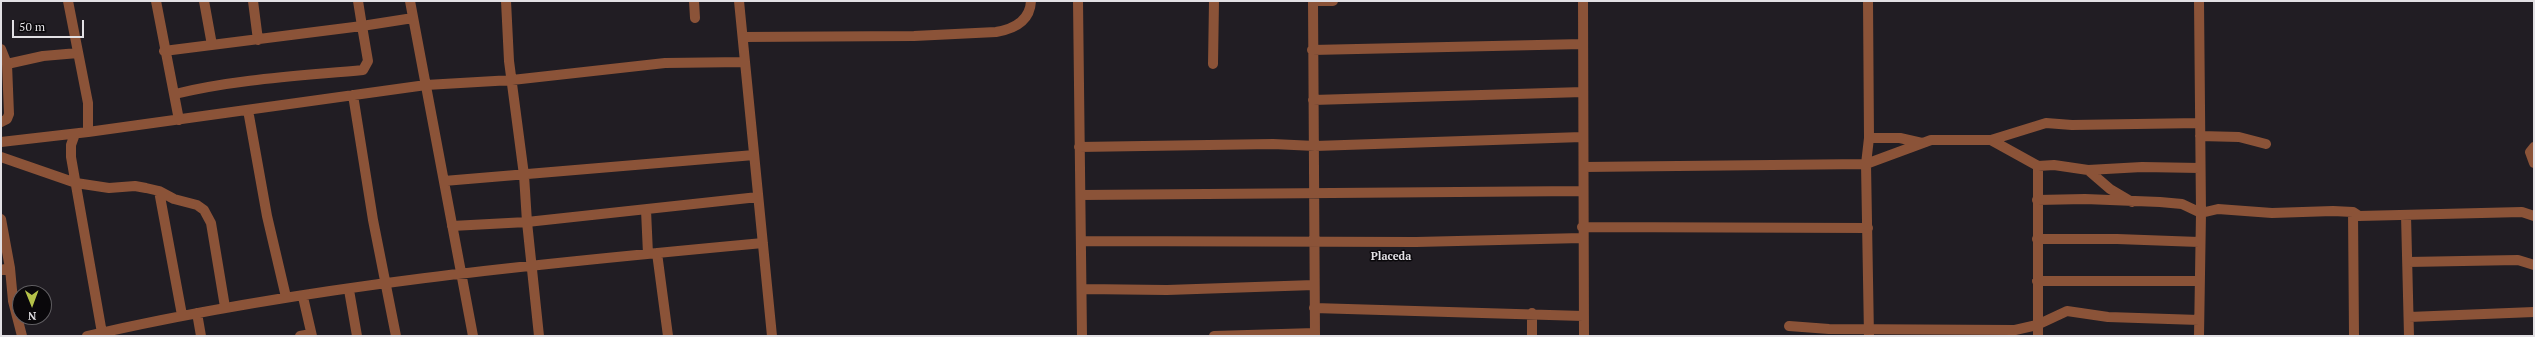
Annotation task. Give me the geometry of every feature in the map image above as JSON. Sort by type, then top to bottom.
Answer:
[{"type":"street","points":[[68,1],[89,112],[88,132]]},
{"type":"street","points":[[156,1],[164,50],[175,94],[179,120]]},
{"type":"street","points":[[204,1],[212,45]]},
{"type":"street","points":[[253,1],[258,40]]},
{"type":"street","points":[[175,94],[205,87],[267,78],[363,70],[368,60],[358,1]]},
{"type":"street","points":[[410,1],[473,336]]},
{"type":"street","points":[[506,1],[512,80],[524,175],[527,222],[534,267],[539,336]]},
{"type":"street","points":[[694,1],[695,18]]},
{"type":"street","points":[[739,1],[772,336]]},
{"type":"street","points":[[742,37],[914,36],[996,32],[1008,30],[1020,24],[1027,15],[1031,1]]},
{"type":"street","points":[[1078,1],[1082,336]]},
{"type":"street","points":[[1213,64],[1214,1]]},
{"type":"street","points":[[1214,336],[1315,335],[1314,242],[1316,192],[1312,50],[1313,1],[1333,1]]},
{"type":"street","points":[[1583,1],[1582,137],[1584,167],[1582,232],[1584,336]]},
{"type":"street","points":[[1868,1],[1869,138],[1866,164],[1869,333]]},
{"type":"street","points":[[2199,1],[2201,214],[2199,242],[2199,336]]},
{"type":"street","points":[[164,50],[258,40],[413,18]]},
{"type":"street","points":[[1312,50],[1583,44]]},
{"type":"street","points":[[1,49],[7,64],[4,97],[9,114],[7,119],[1,122]]},
{"type":"street","points":[[7,64],[43,56],[78,53]]},
{"type":"street","points":[[1,142],[75,134],[426,85],[512,80],[665,63],[745,62]]},
{"type":"street","points":[[1313,100],[1583,92]]},
{"type":"street","points":[[353,95],[373,220],[396,336]]},
{"type":"street","points":[[248,110],[267,216],[286,297]]},
{"type":"street","points":[[1584,167],[1866,164],[1909,150],[1922,143],[1942,140],[1991,140],[2046,123],[2072,125],[2200,123]]},
{"type":"street","points":[[75,134],[71,150],[102,333]]},
{"type":"street","points":[[2200,136],[2239,137],[2266,144]]},
{"type":"street","points":[[1079,147],[1273,144],[1314,146],[1582,137]]},
{"type":"street","points":[[1869,138],[1900,138],[1922,143]]},
{"type":"street","points":[[1991,140],[2038,166],[2054,164],[2088,170],[2142,167],[2200,168]]},
{"type":"street","points":[[2534,147],[2530,152],[2534,163]]},
{"type":"street","points":[[444,181],[754,155]]},
{"type":"street","points":[[1,158],[76,183],[109,188],[135,186],[158,191],[174,199],[197,205],[209,216],[225,307]]},
{"type":"street","points":[[2038,166],[2038,336]]},
{"type":"street","points":[[2088,170],[2110,189],[2132,202]]},
{"type":"street","points":[[158,191],[182,315]]},
{"type":"street","points":[[1081,195],[1583,191]]},
{"type":"street","points":[[452,226],[527,222],[758,197]]},
{"type":"street","points":[[161,202],[174,199]]},
{"type":"street","points":[[2037,200],[2085,199],[2182,204],[2201,214],[2218,209],[2272,213],[2353,212],[2359,216],[2522,212],[2534,216]]},
{"type":"street","points":[[646,210],[652,253],[668,336]]},
{"type":"street","points":[[2353,212],[2354,336]]},
{"type":"street","points":[[2406,215],[2409,336]]},
{"type":"street","points":[[1,219],[6,269],[22,336]]},
{"type":"street","points":[[1082,241],[1314,242],[1582,232],[1868,228]]},
{"type":"street","points":[[2037,239],[2117,239],[2199,242]]},
{"type":"street","points":[[87,336],[225,307],[286,297],[303,297],[462,272],[534,267],[652,253],[763,243]]},
{"type":"street","points":[[2408,262],[2518,260],[2534,264]]},
{"type":"street","points":[[2037,280],[2199,281]]},
{"type":"street","points":[[1082,289],[1167,290],[1314,285]]},
{"type":"street","points":[[349,290],[358,336]]},
{"type":"street","points":[[300,336],[312,335],[303,297]]},
{"type":"street","points":[[1314,308],[1532,313],[1583,316]]},
{"type":"street","points":[[1789,326],[1869,333],[2015,333],[2037,325],[2067,311],[2108,317],[2199,320]]},
{"type":"street","points":[[2409,317],[2534,312]]},
{"type":"street","points":[[197,313],[201,336]]},
{"type":"street","points":[[1532,313],[1532,336]]},
{"type":"district","name":"Placeda","points":[[1391,257]]}]
